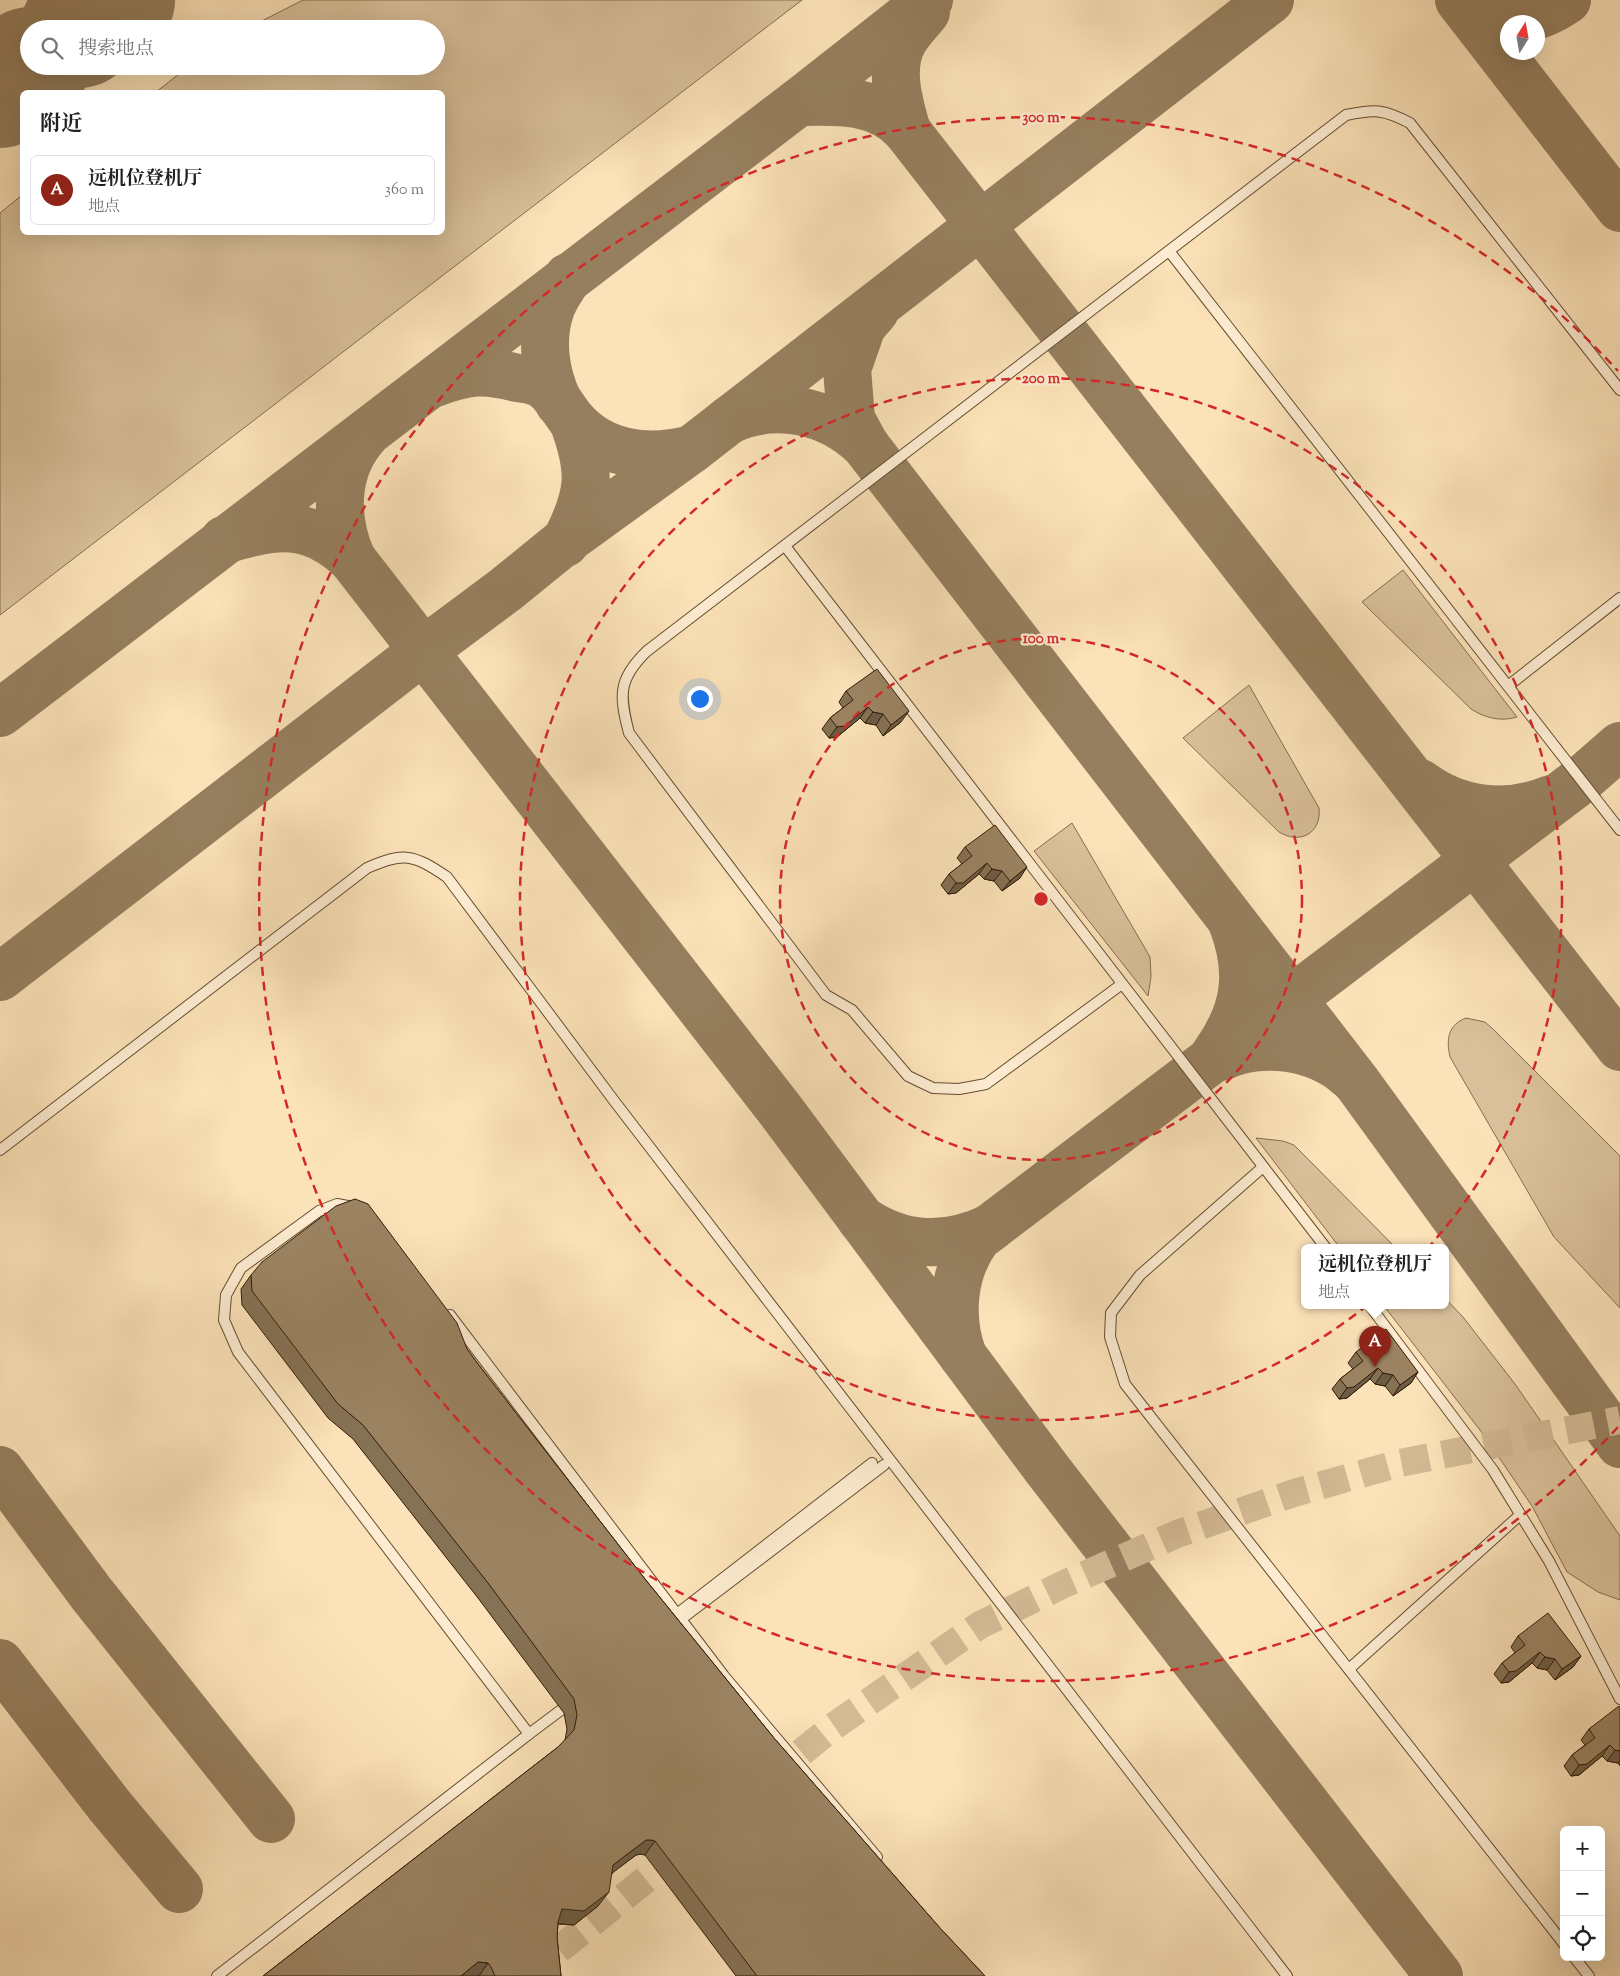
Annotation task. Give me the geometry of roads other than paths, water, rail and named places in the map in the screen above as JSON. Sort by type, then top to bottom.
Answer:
[{"type":"lane","points":[[1122,984],[986,1084],[959,1089],[933,1088],[908,1076],[852,1010],[826,995],[629,733],[623,712],[622,687],[631,666],[648,651],[1346,116],[1373,110],[1390,112],[1410,124],[1620,390]]},
{"type":"lane","points":[[1169,251],[1620,830]]},
{"type":"lane","points":[[785,546],[1323,1244]]},
{"type":"lane","points":[[1508,686],[1620,598]]},
{"type":"lane","points":[[0,1150],[367,868],[394,857],[423,861],[447,877],[615,1102],[1287,1976]]},
{"type":"lane","points":[[1263,1167],[1140,1275],[1111,1313],[1110,1337],[1125,1384],[1560,1939]]},
{"type":"lane","points":[[363,1212],[357,1207],[337,1204],[319,1211],[241,1268],[226,1295],[224,1320],[238,1352],[530,1734]]},
{"type":"lane","points":[[444,1307],[724,1676],[883,1864]]},
{"type":"lane","points":[[1372,1309],[1493,1470],[1549,1561],[1620,1698]]},
{"type":"lane","points":[[665,1630],[872,1463]]},
{"type":"lane","points":[[679,1617],[884,1465]]},
{"type":"lane","points":[[1349,1669],[1520,1515]]},
{"type":"lane","points":[[217,1976],[562,1710]]},
{"type":"lane","points":[[1577,1961],[1589,1976]]},
{"type":"tunnel","points":[[769,1779],[834,1726],[980,1625],[1062,1585],[1177,1534],[1294,1493],[1400,1463],[1620,1420]]},
{"type":"tunnel","points":[[526,1976],[686,1847]]},
{"type":"place","name":"远机位登机厅","points":[[1375,1367]]}]
